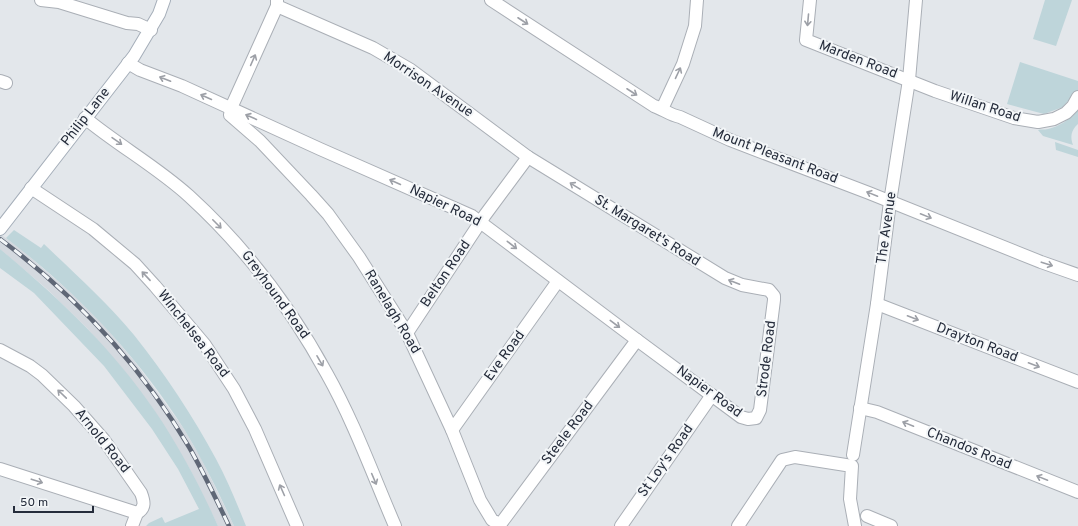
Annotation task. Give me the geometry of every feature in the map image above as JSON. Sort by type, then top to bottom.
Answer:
[{"type":"street","points":[[41,0],[59,2],[127,23],[138,24],[150,30]]},
{"type":"street","name":"Philip Lane","points":[[1,228],[128,63],[150,30],[159,14],[164,0]]},
{"type":"street","name":"Mount Pleasant Road","points":[[491,0],[654,106],[673,116],[680,117],[730,140],[1041,262],[1078,275]]},
{"type":"street","points":[[662,109],[685,58],[695,26],[697,0]]},
{"type":"street","name":"Marden Road","points":[[810,0],[806,40],[909,80]]},
{"type":"street","name":"The Avenue","points":[[854,521],[850,499],[852,461],[877,304],[890,202],[909,80],[916,0]]},
{"type":"street","points":[[231,108],[277,3]]},
{"type":"street","name":"Morrison Avenue","points":[[277,3],[372,48],[411,70],[528,157]]},
{"type":"street","name":"Napier Road","points":[[128,63],[140,70],[177,84],[269,124],[326,152],[472,216],[741,417],[748,419]]},
{"type":"street","name":"Willan Road","points":[[909,80],[1000,114],[1038,122],[1060,117],[1073,106],[1078,97]]},
{"type":"street","name":"Ranelagh Road","points":[[231,108],[230,115],[260,140],[328,214],[359,257],[407,333],[452,430],[480,500],[492,520],[499,525]]},
{"type":"street","name":"Greyhound Road","points":[[85,118],[188,196],[248,256],[305,335],[328,375],[395,526]]},
{"type":"street","points":[[260,140],[269,124]]},
{"type":"street","name":"Belton Road","points":[[407,333],[481,222],[528,157]]},
{"type":"street","name":"St. Margaret's Road","points":[[528,157],[725,278],[742,285],[765,289],[772,292]]},
{"type":"street","name":"Winchelsea Road","points":[[31,188],[93,229],[135,264],[205,345],[234,389],[248,416],[297,526]]},
{"type":"street","name":"Eve Road","points":[[452,430],[558,281]]},
{"type":"street","name":"Strode Road","points":[[748,419],[756,418],[760,410],[774,300],[772,292]]},
{"type":"street","name":"Drayton Road","points":[[877,304],[1078,382]]},
{"type":"street","name":"Steele Road","points":[[499,525],[637,340]]},
{"type":"street","name":"Arnold Road","points":[[0,350],[30,366],[42,375],[74,406],[104,440],[141,492],[144,506],[142,510],[137,513]]},
{"type":"street","name":"St Loy's Road","points":[[621,526],[712,395]]},
{"type":"street","name":"Chandos Road","points":[[860,408],[877,412],[1078,492]]},
{"type":"street","points":[[738,526],[782,460],[795,457],[852,461]]},
{"type":"street","points":[[0,469],[137,513],[132,526]]},
{"type":"street","points":[[867,516],[891,526]]},
{"type":"shaded area","points":[[1045,0],[1072,0],[1056,46],[1033,39]]},
{"type":"shaded area","points":[[1020,62],[1078,81],[1078,92],[1072,96],[1063,107],[1044,114],[1007,104]]},
{"type":"shaded area","points":[[1078,110],[1078,124],[1072,134],[1073,145],[1043,136],[1038,130],[1052,128],[1068,120]]},
{"type":"shaded area","points":[[1055,142],[1078,150],[1078,157],[1056,150]]},
{"type":"shaded area","points":[[14,230],[41,248],[44,244],[102,300],[134,335],[168,380],[198,427],[232,492],[246,526],[234,526],[191,441],[166,402],[146,375],[104,326],[81,302],[32,258],[6,238]]},
{"type":"shaded area","points":[[0,234],[21,249],[79,300],[101,322],[135,362],[184,429],[202,460],[234,526],[218,526],[191,471],[154,410],[123,369],[87,328],[47,289],[0,249]]},
{"type":"shaded area","points":[[0,249],[43,286],[84,325],[139,388],[181,453],[218,526],[146,526],[162,517],[165,523],[199,509],[178,469],[152,429],[104,366],[34,293],[0,268]]},
{"type":"railway","points":[[0,239],[28,261],[80,308],[128,360],[150,388],[189,447],[229,526]]}]
